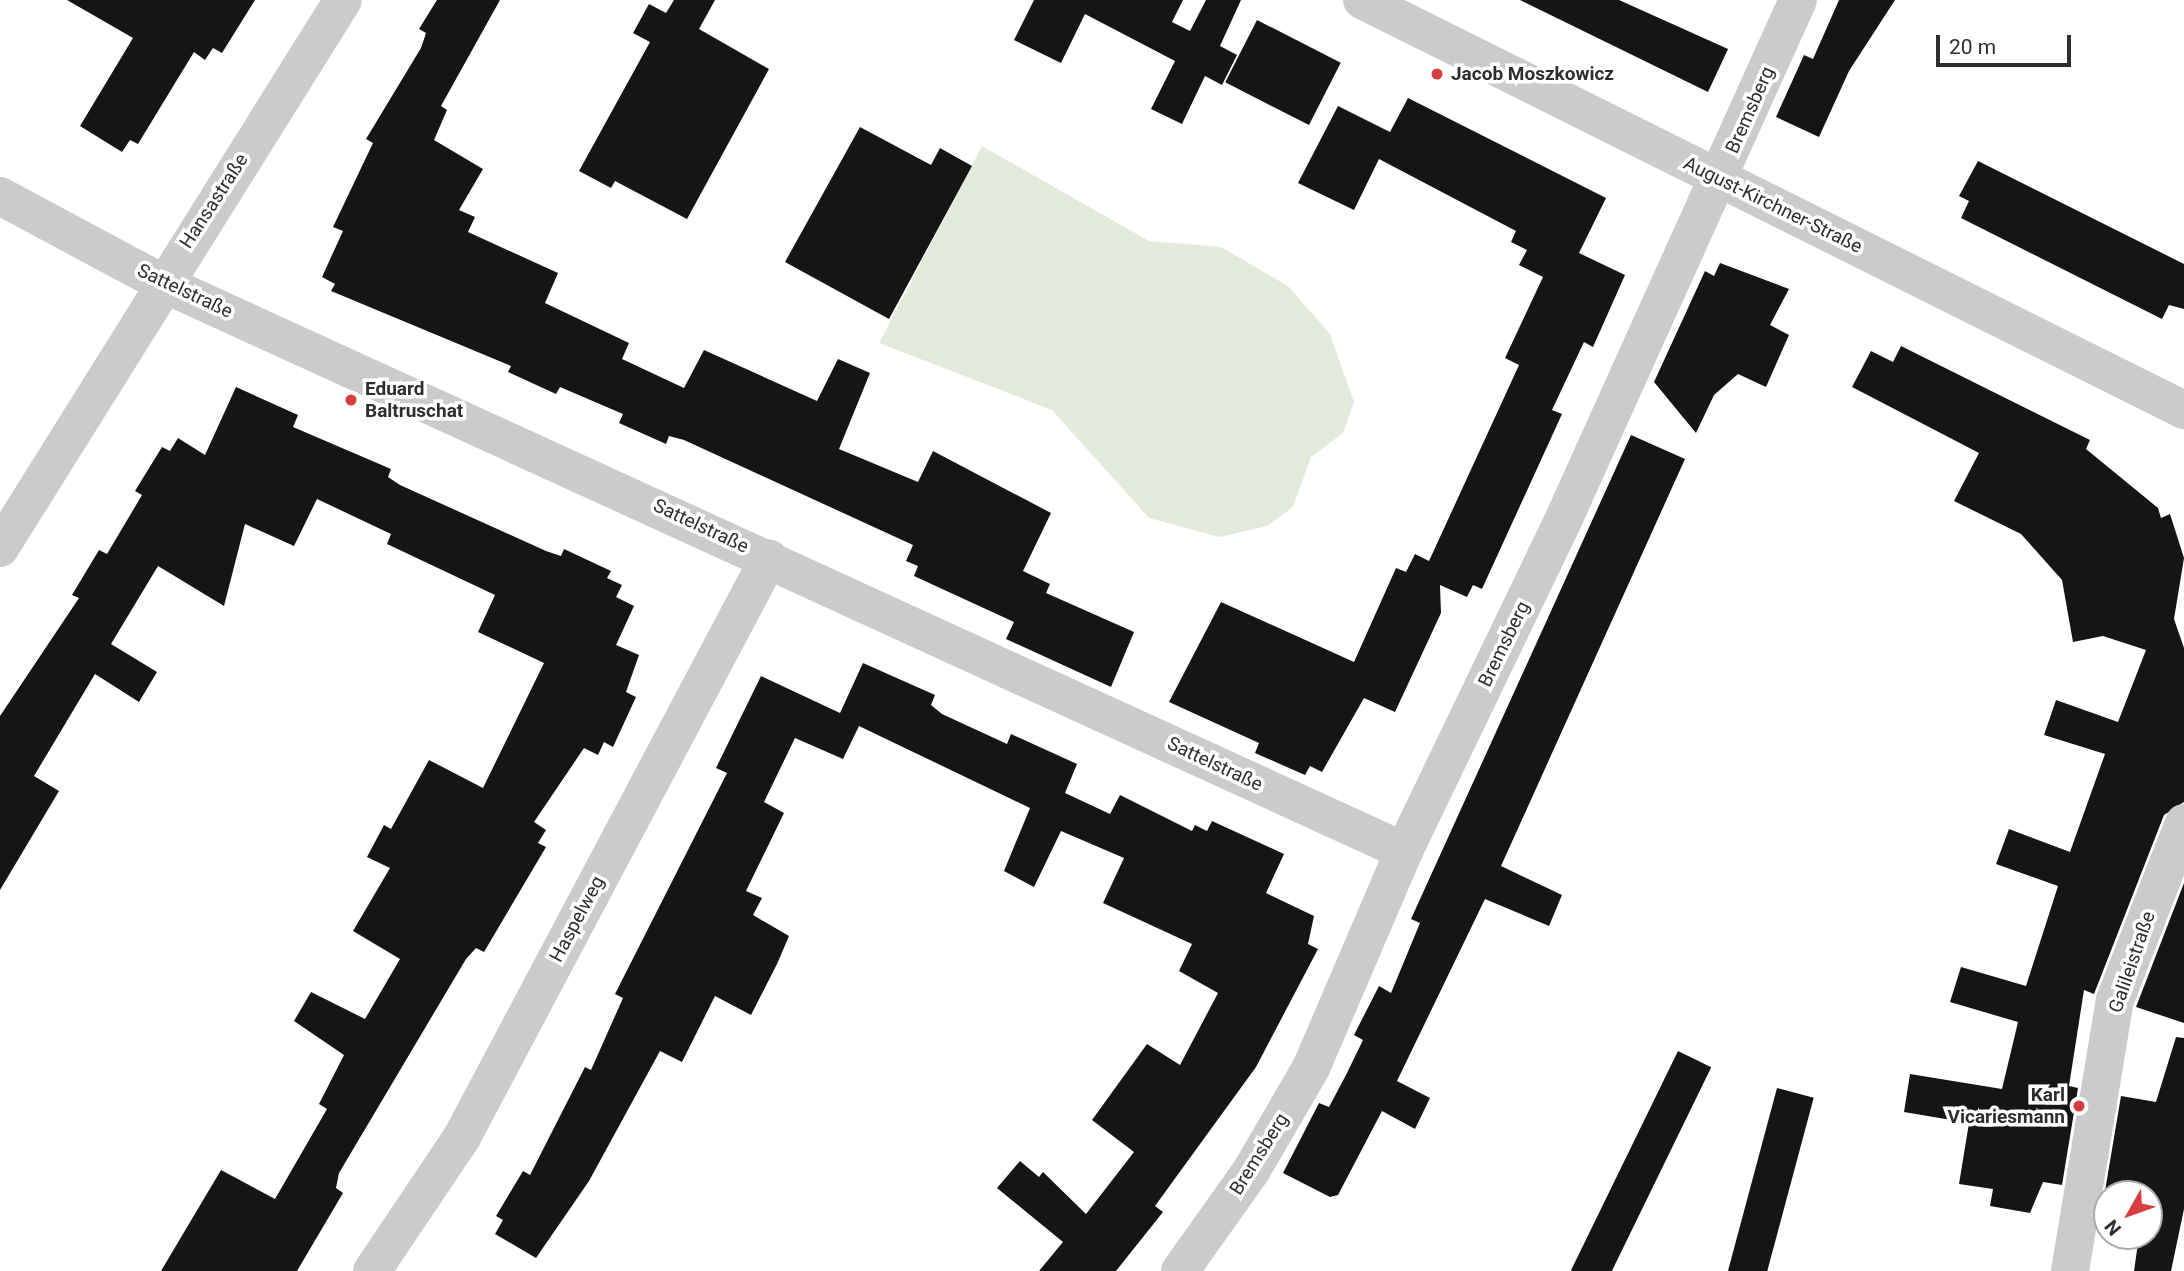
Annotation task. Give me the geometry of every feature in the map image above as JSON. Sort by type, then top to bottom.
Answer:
[{"type":"street","name":"Hansastraße","points":[[0,548],[162,282],[343,0]]},
{"type":"street","name":"August-Kirchner-Straße","points":[[1362,0],[2184,410]]},
{"type":"street","name":"Bremsberg","points":[[1180,1271],[1251,1171],[1311,1068],[1404,851],[1720,179],[1798,0]]},
{"type":"street","name":"Sattelstraße","points":[[0,196],[162,282],[1404,851]]},
{"type":"street","name":"Haspelweg","points":[[372,1271],[462,1137],[768,558]]},
{"type":"street","name":"Galileistraße","points":[[2070,1271],[2115,1000],[2184,824]]},
{"type":"shaded area","points":[[982,146],[1149,241],[1221,247],[1288,286],[1330,334],[1354,402],[1343,433],[1311,457],[1293,507],[1267,526],[1219,537],[1149,518],[1052,410],[879,343]]},
{"type":"building","points":[[67,0],[255,0],[222,53],[213,48],[205,60],[194,52],[138,144],[130,140],[122,152],[80,126],[133,38]]},
{"type":"building","points":[[437,0],[500,0],[441,106],[447,110],[434,140],[483,169],[459,210],[475,217],[468,232],[558,273],[545,303],[629,343],[622,359],[684,388],[704,350],[817,401],[838,359],[870,373],[839,449],[918,482],[933,451],[1051,513],[1023,571],[1050,584],[1046,593],[1134,632],[1111,687],[1006,639],[1014,622],[914,576],[918,566],[906,561],[913,545],[684,440],[669,436],[666,444],[619,423],[623,414],[560,387],[556,394],[508,372],[511,366],[331,291],[335,284],[322,277],[343,231],[333,227],[373,143],[366,139],[421,48],[426,33],[419,29]]},
{"type":"building","points":[[674,0],[715,0],[699,29],[769,69],[687,219],[615,181],[611,188],[579,171],[650,42],[633,33],[649,4],[666,13]]},
{"type":"building","points":[[1034,0],[1183,0],[1172,22],[1190,31],[1206,0],[1241,0],[1220,46],[1237,55],[1222,85],[1205,76],[1182,124],[1151,109],[1175,61],[1085,14],[1061,63],[1014,40]]},
{"type":"building","points":[[1520,0],[1619,0],[1728,49],[1708,92]]},
{"type":"building","points":[[1839,0],[1895,0],[1849,71],[1819,137],[1776,117],[1804,55],[1813,59]]},
{"type":"building","points":[[1257,20],[1341,63],[1309,125],[1225,82]]},
{"type":"building","points":[[1408,98],[1606,198],[1579,253],[1625,275],[1593,347],[1584,342],[1552,410],[1562,414],[1482,589],[1473,585],[1467,597],[1440,585],[1441,613],[1395,712],[1364,698],[1322,772],[1310,766],[1305,775],[1255,753],[1259,743],[1169,702],[1221,602],[1354,662],[1396,568],[1406,572],[1415,554],[1429,561],[1519,365],[1505,358],[1543,277],[1519,265],[1527,250],[1511,242],[1516,231],[1379,159],[1354,210],[1298,183],[1338,106],[1390,132]]},
{"type":"building","points":[[860,127],[931,165],[940,148],[972,166],[889,319],[785,262]]},
{"type":"building","points":[[1978,161],[2184,264],[2184,309],[2169,305],[2162,319],[1961,218],[1969,201],[1959,196]]},
{"type":"building","points":[[1720,263],[1789,289],[1770,325],[1789,335],[1766,387],[1738,374],[1714,395],[1696,433],[1654,382],[1705,271],[1714,276]]},
{"type":"building","points":[[1901,346],[2090,440],[2086,449],[2158,508],[2161,518],[2170,514],[2184,558],[2174,619],[2184,648],[2184,802],[2164,815],[2094,994],[2084,990],[2069,1086],[2078,1088],[2062,1185],[2043,1182],[2030,1213],[1990,1206],[1993,1189],[1959,1184],[1969,1123],[1904,1112],[1910,1074],[2002,1089],[2018,1022],[1950,1002],[1961,967],[2026,986],[2058,886],[1996,864],[2009,829],[2070,852],[2105,754],[2044,735],[2056,700],[2118,722],[2146,650],[2103,636],[2073,642],[2062,580],[2021,534],[1954,501],[1979,453],[1852,387],[1871,351],[1893,362]]},
{"type":"building","points":[[236,387],[298,415],[293,427],[391,469],[388,477],[400,485],[546,551],[561,556],[564,549],[611,571],[607,578],[622,585],[616,597],[634,606],[616,645],[639,655],[626,692],[636,697],[613,747],[604,742],[598,755],[584,748],[534,822],[546,830],[538,843],[546,847],[484,952],[476,948],[466,959],[339,1173],[336,1188],[343,1193],[297,1271],[161,1271],[221,1170],[275,1199],[327,1109],[319,1104],[344,1055],[294,1021],[311,992],[365,1019],[400,959],[353,931],[390,868],[367,857],[384,825],[391,829],[429,760],[483,788],[544,663],[478,632],[495,595],[387,544],[391,534],[317,499],[294,546],[245,524],[224,606],[158,566],[111,644],[157,672],[139,702],[95,674],[34,776],[59,791],[0,890],[0,716],[79,598],[72,595],[99,550],[107,554],[142,495],[135,491],[162,447],[170,451],[178,438],[205,455]]},
{"type":"building","points":[[1631,435],[1685,459],[1501,866],[1562,895],[1549,926],[1485,899],[1397,1081],[1430,1098],[1415,1129],[1382,1111],[1338,1195],[1330,1197],[1283,1173],[1319,1103],[1329,1107],[1346,1075],[1363,1040],[1354,1035],[1379,986],[1391,993],[1420,923],[1411,919]]},
{"type":"building","points":[[863,663],[935,695],[931,705],[942,714],[1007,744],[1011,734],[1077,764],[1065,793],[1110,814],[1120,795],[1192,831],[1195,825],[1207,831],[1212,821],[1284,854],[1266,893],[1314,916],[1308,944],[1318,949],[1256,1067],[1155,1206],[1163,1212],[1116,1271],[1039,1271],[1063,1242],[997,1188],[1020,1161],[1039,1177],[1043,1172],[1086,1214],[1134,1152],[1092,1120],[1147,1044],[1180,1065],[1218,993],[1179,971],[1192,944],[1103,903],[1124,858],[1061,831],[1034,887],[1004,871],[1030,808],[859,726],[843,759],[795,738],[764,802],[784,813],[746,891],[762,898],[753,915],[789,936],[751,1015],[715,996],[682,1062],[660,1051],[589,1181],[536,1258],[495,1234],[503,1220],[496,1216],[523,1171],[530,1175],[585,1067],[591,1070],[623,998],[615,994],[727,773],[716,768],[761,676],[840,713]]},
{"type":"building","points":[[2184,883],[2184,1023],[2136,1007]]},
{"type":"building","points":[[2176,1037],[2184,1038],[2184,1209],[2171,1271],[2134,1271],[2137,1250],[2163,1250],[2163,1180],[2107,1180],[2121,1096],[2156,1102]]},
{"type":"building","points":[[1678,1051],[1711,1067],[1612,1271],[1571,1270]]},
{"type":"building","points":[[1777,1088],[1814,1098],[1767,1271],[1728,1271]]},
{"type":"place","name":"Jacob Moszkowicz","points":[[1437,74]]},
{"type":"place","name":"Eduard Baltruschat","points":[[351,400]]},
{"type":"place","name":"Karl Vicariesmann","points":[[2079,1106]]}]
